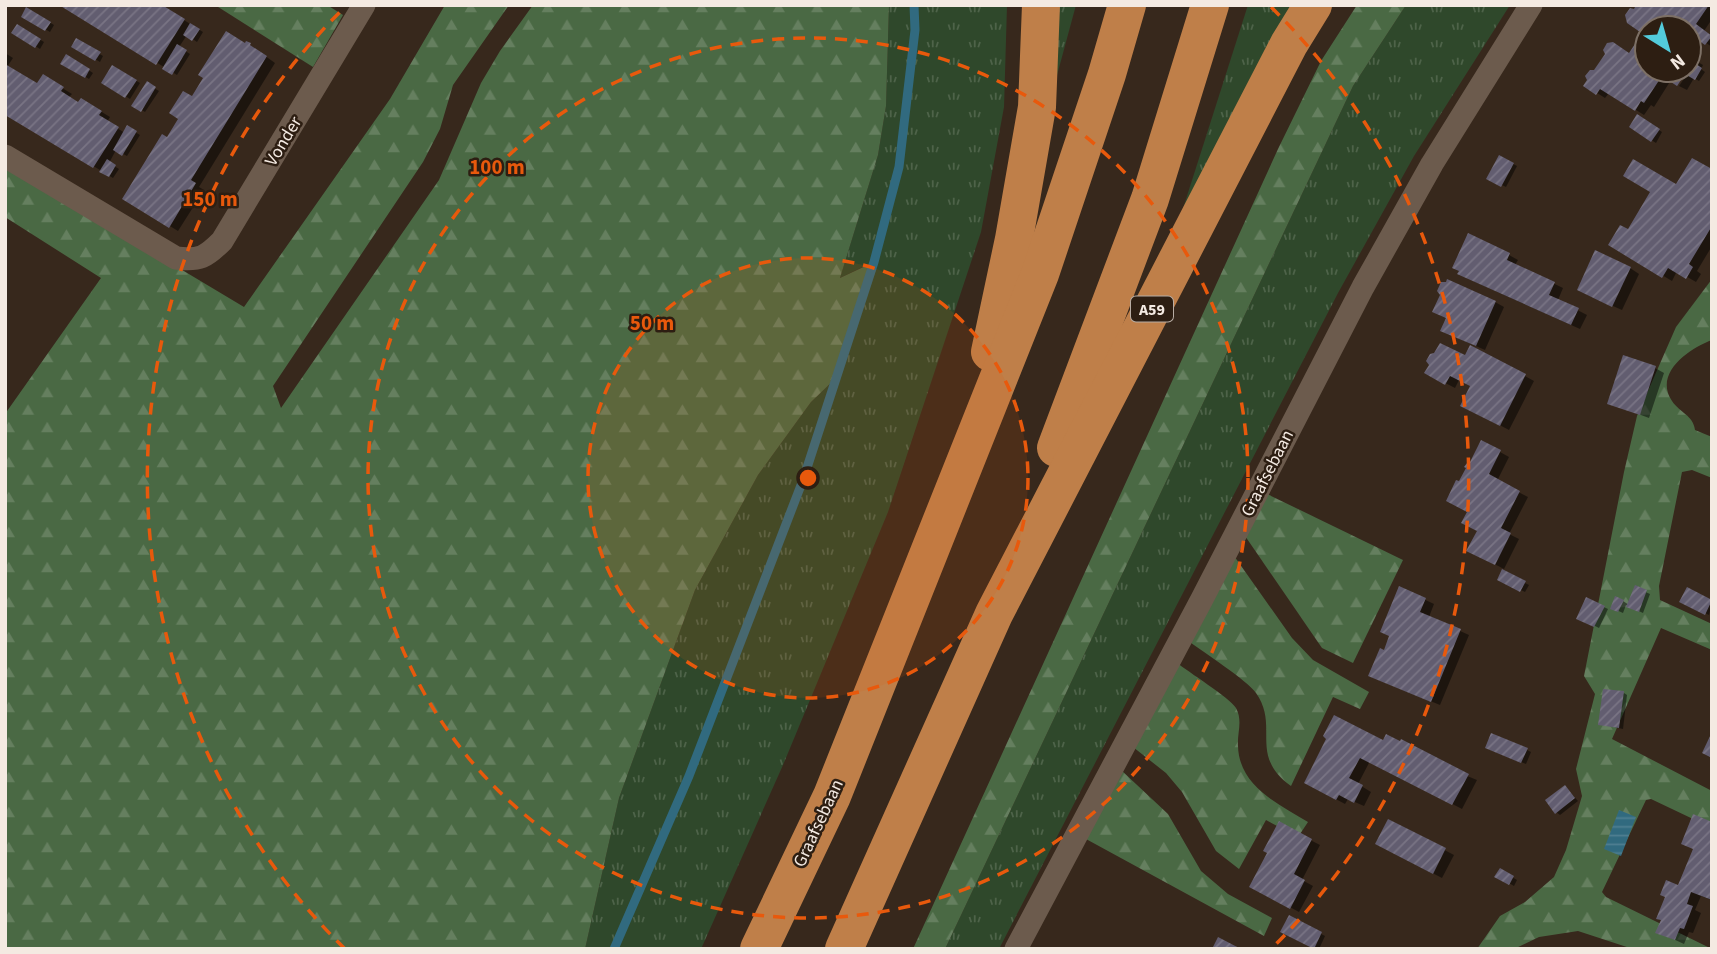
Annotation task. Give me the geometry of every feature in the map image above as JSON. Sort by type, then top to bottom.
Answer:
[{"type":"highway","points":[[967,462],[1014,239],[1037,107],[1041,5]]},
{"type":"highway","points":[[967,462],[1040,274],[1107,74],[1127,5]]},
{"type":"highway","name":"A59","points":[[994,614],[1150,199],[1210,5]]},
{"type":"highway","name":"A59","points":[[844,949],[994,614],[1289,44],[1313,5]]},
{"type":"highway","name":"Graafsebaan","points":[[759,949],[832,796],[967,462]]},
{"type":"street","name":"Vonder","points":[[5,156],[176,258],[191,260],[207,256],[222,241],[364,5]]},
{"type":"street","name":"Graafsebaan","points":[[1016,949],[1202,599],[1363,287],[1432,164],[1531,5]]},
{"type":"green space","points":[[215,5],[327,5],[343,15],[313,67]]},
{"type":"green space","points":[[445,5],[509,5],[453,85],[440,129],[423,162],[273,386],[281,408],[439,180],[481,83],[533,5],[889,5],[886,106],[878,155],[840,278],[874,262],[836,378],[811,402],[758,475],[695,590],[619,798],[585,949],[5,949],[5,414],[101,278],[5,217],[5,164],[244,307],[390,99]]},
{"type":"green space","points":[[889,5],[1007,5],[1004,107],[981,232],[888,512],[783,765],[701,949],[585,949],[619,798],[695,590],[758,475],[811,402],[836,378],[873,262],[840,278],[878,155],[886,106]]},
{"type":"green space","points":[[1057,5],[1076,5],[1053,90]]},
{"type":"green space","points":[[1248,5],[1300,5],[1164,268]]},
{"type":"green space","points":[[1357,5],[1406,5],[1353,86],[945,949],[913,949],[1278,149],[1321,61]]},
{"type":"green space","points":[[1406,5],[1510,5],[1414,156],[1338,293],[999,949],[945,949],[1353,86]]},
{"type":"green space","points":[[1712,279],[1712,340],[1694,349],[1677,363],[1667,381],[1667,391],[1675,405],[1692,421],[1695,430],[1712,437],[1712,478],[1692,470],[1682,472],[1659,586],[1660,600],[1712,624],[1712,650],[1661,628],[1612,739],[1712,791],[1712,828],[1651,799],[1646,800],[1602,892],[1606,897],[1712,949],[1633,949],[1578,931],[1539,937],[1514,949],[1477,949],[1500,916],[1525,902],[1554,877],[1566,850],[1582,796],[1576,769],[1595,694],[1584,676],[1637,416],[1676,327]]},
{"type":"green space","points":[[1263,492],[1403,560],[1353,663],[1322,648],[1243,533]]},
{"type":"green space","points":[[1232,553],[1292,638],[1313,660],[1369,692],[1360,709],[1333,697],[1291,786],[1271,763],[1267,752],[1266,718],[1256,693],[1235,674],[1187,640]]},
{"type":"green space","points":[[1176,662],[1236,708],[1239,718],[1240,760],[1253,783],[1273,801],[1308,822],[1298,837],[1266,820],[1239,869],[1216,851],[1182,792],[1166,773],[1133,747]]},
{"type":"green space","points":[[1121,770],[1168,814],[1201,871],[1228,894],[1272,918],[1264,936],[1086,839]]},
{"type":"water","points":[[1619,810],[1636,817],[1621,856],[1604,849]]},
{"type":"building","points":[[59,5],[162,5],[185,19],[156,65]]},
{"type":"building","points":[[1636,5],[1709,5],[1703,14],[1633,14],[1633,27],[1627,23],[1625,15],[1630,8],[1634,9]]},
{"type":"building","points":[[26,7],[51,22],[45,31],[21,17]]},
{"type":"building","points":[[190,23],[200,29],[192,41],[183,35]]},
{"type":"building","points":[[17,24],[41,39],[35,48],[11,33]]},
{"type":"building","points":[[1703,29],[1712,36],[1705,45],[1703,44]]},
{"type":"building","points":[[226,31],[245,43],[251,43],[250,45],[267,56],[191,180],[196,183],[169,228],[122,199],[162,134],[167,137],[178,119],[169,113],[183,91],[192,96],[203,78],[198,75]]},
{"type":"building","points":[[76,38],[101,52],[95,61],[71,47]]},
{"type":"building","points":[[1613,42],[1629,53],[1633,47],[1633,84],[1657,84],[1635,111],[1600,89],[1596,95],[1583,86],[1587,80],[1585,76],[1590,70],[1594,70],[1605,54],[1603,50],[1607,43]]},
{"type":"building","points":[[177,44],[187,50],[172,75],[162,69]]},
{"type":"building","points":[[66,54],[90,69],[85,78],[60,64]]},
{"type":"building","points":[[5,64],[37,83],[43,74],[64,87],[61,91],[78,102],[81,98],[102,111],[99,115],[119,127],[93,168],[5,115]]},
{"type":"building","points":[[112,65],[137,80],[125,98],[101,83]]},
{"type":"building","points":[[147,81],[156,87],[141,112],[131,106]]},
{"type":"building","points":[[1637,114],[1660,129],[1651,142],[1629,127]]},
{"type":"building","points":[[127,125],[137,131],[122,156],[113,150]]},
{"type":"building","points":[[1499,155],[1514,163],[1501,187],[1486,179]]},
{"type":"building","points":[[1692,158],[1712,169],[1712,226],[1689,264],[1693,267],[1686,279],[1668,268],[1662,278],[1608,245],[1620,225],[1628,229],[1650,192],[1623,176],[1633,159],[1676,184]]},
{"type":"building","points":[[107,159],[116,165],[109,177],[99,172]]},
{"type":"building","points":[[1468,233],[1510,253],[1507,260],[1555,282],[1549,295],[1579,308],[1571,325],[1457,274],[1459,271],[1452,268]]},
{"type":"building","points":[[1595,250],[1631,267],[1612,307],[1577,290]]},
{"type":"building","points":[[1447,279],[1496,301],[1476,346],[1440,331],[1446,318],[1432,312],[1440,295],[1437,291],[1441,282],[1446,282]]},
{"type":"building","points":[[1440,343],[1465,355],[1470,345],[1526,374],[1500,426],[1460,406],[1470,386],[1450,376],[1445,385],[1424,373],[1429,365],[1426,361]]},
{"type":"building","points":[[1623,355],[1656,366],[1640,415],[1607,404]]},
{"type":"building","points":[[1481,440],[1501,450],[1489,474],[1520,491],[1501,528],[1511,533],[1495,565],[1466,551],[1477,531],[1461,523],[1467,512],[1446,501]]},
{"type":"building","points":[[1502,569],[1526,581],[1520,592],[1497,580]]},
{"type":"building","points":[[1635,585],[1647,590],[1639,612],[1626,607]]},
{"type":"building","points":[[1399,586],[1426,598],[1420,612],[1461,629],[1431,702],[1368,676],[1380,648],[1384,650],[1389,636],[1380,632]]},
{"type":"building","points":[[1687,587],[1712,600],[1705,615],[1679,602]]},
{"type":"building","points":[[1615,596],[1624,600],[1618,612],[1610,609]]},
{"type":"building","points":[[1586,597],[1605,606],[1594,627],[1576,619]]},
{"type":"building","points":[[1603,689],[1624,691],[1619,728],[1598,725]]},
{"type":"building","points":[[1334,715],[1383,740],[1386,734],[1400,741],[1401,739],[1469,774],[1452,805],[1360,758],[1349,778],[1363,785],[1354,803],[1339,795],[1336,800],[1304,783],[1326,739],[1323,736]]},
{"type":"building","points":[[1712,732],[1712,758],[1702,753]]},
{"type":"building","points":[[1491,733],[1528,748],[1521,763],[1485,748]]},
{"type":"building","points":[[1565,785],[1575,798],[1555,814],[1545,800]]},
{"type":"building","points":[[1693,814],[1712,822],[1712,900],[1691,892],[1687,904],[1693,906],[1684,929],[1680,928],[1675,940],[1655,933],[1661,920],[1656,919],[1665,897],[1660,895],[1666,880],[1678,885],[1693,849],[1681,844]]},
{"type":"building","points":[[1388,819],[1446,848],[1433,874],[1375,844]]},
{"type":"building","points":[[1279,821],[1312,839],[1294,874],[1305,880],[1290,909],[1249,887],[1267,853],[1263,851]]},
{"type":"building","points":[[1500,868],[1514,876],[1509,885],[1494,877]]},
{"type":"building","points":[[1289,915],[1322,932],[1314,949],[1280,932]]},
{"type":"building","points":[[1218,937],[1241,949],[1212,949]]},
{"type":"waterway","points":[[614,949],[689,776],[803,480],[874,262],[899,167],[915,30],[914,5]]}]
